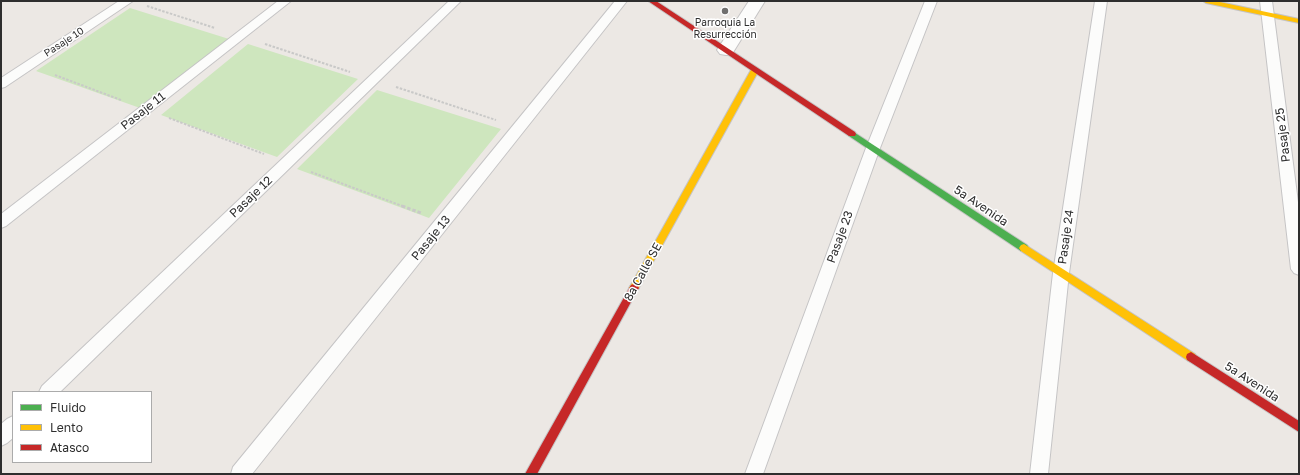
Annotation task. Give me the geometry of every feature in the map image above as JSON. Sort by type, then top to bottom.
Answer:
[{"type":"street","name":"5a Avenida","points":[[652,1],[1061,273],[1299,427]]},
{"type":"street","points":[[726,50],[757,1]]},
{"type":"street","points":[[1206,1],[1267,8],[1299,21]]},
{"type":"street","name":"8a Calle SE","points":[[531,474],[755,70]]},
{"type":"lane","name":"Pasaje 10","points":[[1,84],[127,1]]},
{"type":"lane","name":"Pasaje 11","points":[[1,222],[285,1]]},
{"type":"lane","name":"Pasaje 12","points":[[49,391],[455,1]]},
{"type":"lane","name":"Pasaje 13","points":[[240,474],[621,1]]},
{"type":"lane","name":"Pasaje 23","points":[[754,474],[873,148],[931,1]]},
{"type":"lane","name":"Pasaje 24","points":[[1039,474],[1061,273],[1100,1]]},
{"type":"lane","name":"Pasaje 25","points":[[1267,8],[1299,269]]},
{"type":"lane","points":[[1,437],[12,426]]},
{"type":"path","points":[[140,3],[519,127]]},
{"type":"path","points":[[29,65],[444,221]]},
{"type":"green space","points":[[130,8],[229,39],[140,108],[36,71]]},
{"type":"green space","points":[[248,44],[358,79],[277,157],[161,115]]},
{"type":"green space","points":[[377,90],[501,129],[429,218],[297,169]]},
{"type":"traffic: fast","points":[[852,134],[1024,248]]},
{"type":"traffic: slow","points":[[1206,1],[1299,21]]},
{"type":"traffic: slow","points":[[634,288],[755,70]]},
{"type":"traffic: slow","points":[[1024,248],[1191,357]]},
{"type":"traffic: jam","points":[[651,1],[852,134]]},
{"type":"traffic: jam","points":[[531,474],[634,288]]},
{"type":"traffic: jam","points":[[1191,357],[1299,427]]},
{"type":"place","name":"Parroquia La Resurrección","points":[[725,11]]}]
